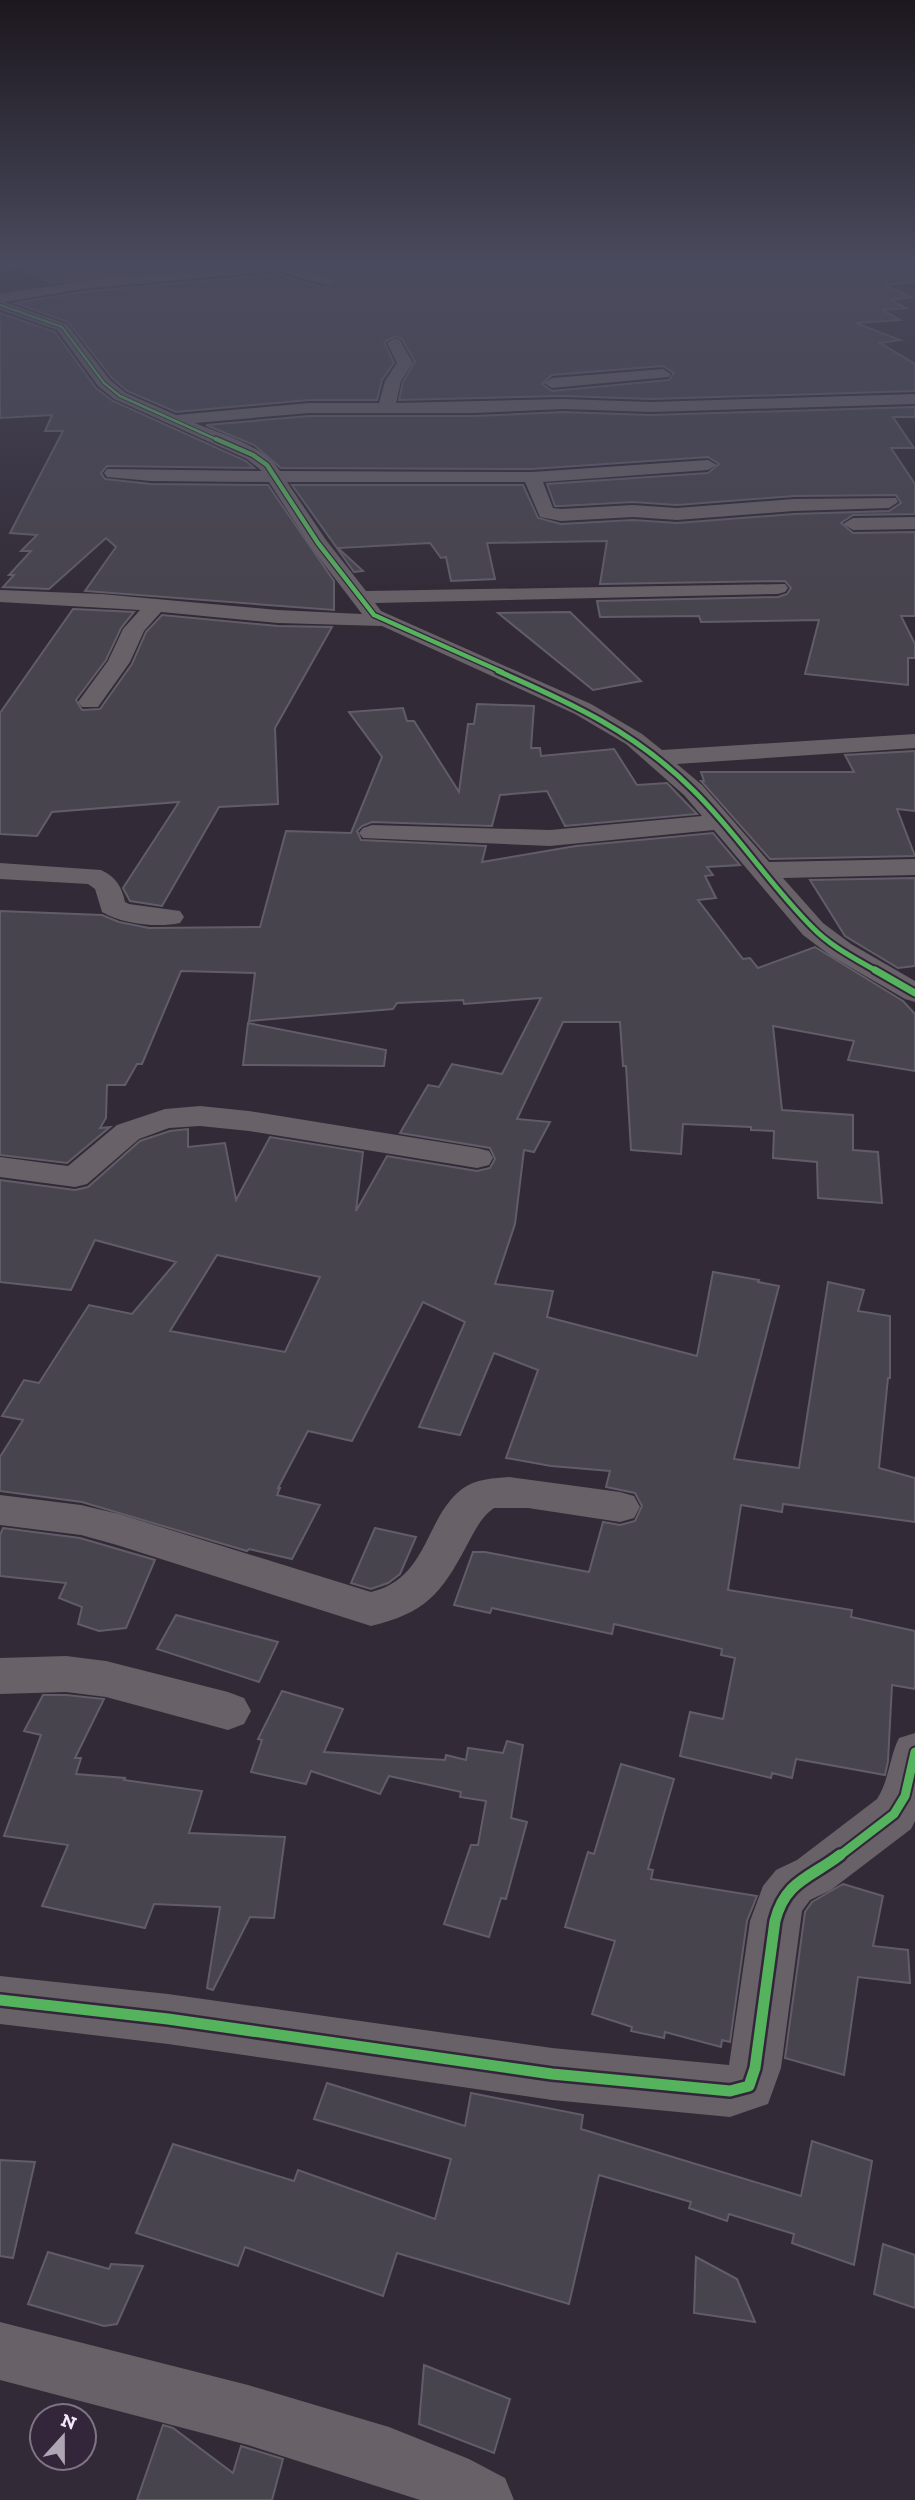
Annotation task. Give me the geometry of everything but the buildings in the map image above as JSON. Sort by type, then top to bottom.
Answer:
[{"type":"street","points":[[99,377],[120,396],[254,455],[267,465],[318,543],[374,615],[487,663],[583,709],[634,738],[693,790],[813,929],[841,950],[915,993]]},
{"type":"street","points":[[386,408],[398,377]]},
{"type":"street","points":[[534,384],[629,377]]},
{"type":"street","points":[[391,390],[411,389]]},
{"type":"street","points":[[170,420],[286,409],[563,404],[666,407],[760,401],[915,399]]},
{"type":"street","points":[[113,473],[150,476],[274,474],[533,477],[708,466]]},
{"type":"street","points":[[533,477],[544,509],[548,513],[561,515],[633,511],[677,514],[794,505],[889,502]]},
{"type":"street","points":[[821,506],[836,522],[915,523]]},
{"type":"street","points":[[359,597],[778,588]]},
{"type":"street","points":[[0,596],[156,604],[300,620],[384,620]]},
{"type":"street","points":[[90,702],[119,662],[134,629],[156,604]]},
{"type":"street","points":[[656,758],[915,741]]},
{"type":"street","points":[[372,832],[550,838],[721,822]]},
{"type":"street","points":[[762,870],[915,867]]},
{"type":"street","points":[[0,871],[92,876],[104,881],[110,888],[112,906],[122,912],[170,918]]},
{"type":"street","points":[[0,1167],[75,1177],[128,1132],[165,1119],[200,1116],[249,1121],[477,1158]]},
{"type":"street","points":[[0,1510],[81,1520],[119,1530],[371,1609],[391,1606],[408,1597],[430,1574],[467,1508],[482,1496],[516,1492],[620,1507]]},
{"type":"street","points":[[0,1676],[66,1674],[106,1679],[228,1711]]},
{"type":"street","points":[[0,2000],[168,2019],[552,2074],[730,2091],[749,2086],[755,2067],[780,1902],[793,1885],[814,1875],[894,1814],[905,1796],[915,1752]]},
{"type":"street","points":[[0,2351],[271,2421],[380,2455],[469,2491],[483,2500]]},
{"type":"cycle path","points":[[99,377],[120,396],[253,455],[267,465],[318,543],[374,615],[583,709],[634,739],[693,790],[813,929],[841,950],[915,993]]},
{"type":"cycle path","points":[[0,2000],[168,2019],[552,2074],[730,2091],[749,2086],[755,2068],[775,1921],[780,1902],[793,1885],[814,1875],[894,1814],[905,1796],[915,1752]]}]
